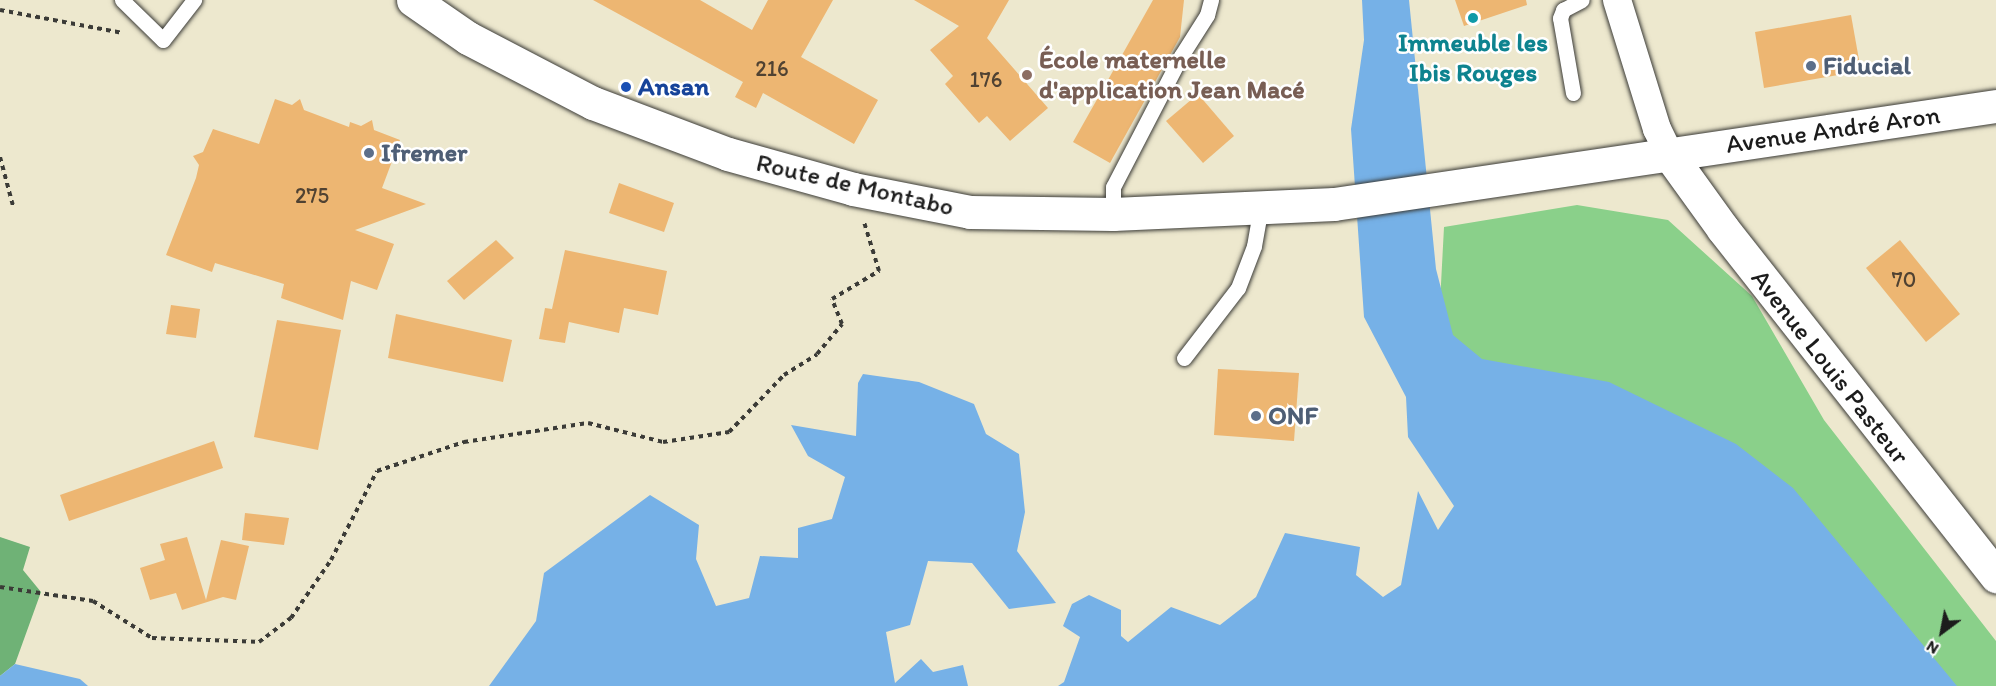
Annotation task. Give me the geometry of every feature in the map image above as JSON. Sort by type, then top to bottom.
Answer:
[{"type":"main road","name":"Route de Montabo","points":[[413,0],[468,38],[593,103],[728,154],[853,189],[970,212],[1113,214],[1334,204],[1448,189],[1669,154]]},
{"type":"main road","name":"Avenue André Aron","points":[[1669,154],[1996,106]]},
{"type":"main road","name":"Avenue Louis Pasteur","points":[[1669,154],[1723,229],[1996,576]]},
{"type":"street","points":[[1617,0],[1657,129],[1669,154]]},
{"type":"lane","points":[[122,0],[163,40],[194,0]]},
{"type":"lane","points":[[1113,214],[1113,187],[1181,56],[1207,15],[1210,0]]},
{"type":"lane","points":[[1573,93],[1560,18],[1563,10],[1579,0]]},
{"type":"lane","points":[[1184,358],[1238,288],[1254,246],[1261,208]]},
{"type":"path","points":[[0,10],[163,40]]},
{"type":"path","points":[[0,157],[13,206]]},
{"type":"path","points":[[0,587],[93,601],[152,638],[259,642],[291,618],[331,560],[378,471],[464,442],[588,423],[663,442],[729,432],[784,375],[817,354],[842,324],[832,299],[879,271],[853,189]]},
{"type":"green space","points":[[1577,205],[1668,220],[1752,296],[1824,420],[1996,641],[1996,686],[1846,686],[1569,628],[1439,322],[1444,227]]},
{"type":"green space","points":[[0,537],[30,547],[23,570],[41,592],[15,664],[0,676]]},
{"type":"water","points":[[1362,0],[1409,0],[1436,269],[1453,335],[1482,359],[1609,382],[1736,444],[1793,488],[1957,686],[1058,686],[1064,682],[1080,637],[1063,626],[1072,604],[1089,595],[1121,610],[1121,636],[1128,642],[1171,607],[1220,625],[1256,597],[1285,533],[1360,547],[1356,575],[1383,597],[1401,585],[1418,491],[1438,530],[1454,506],[1408,437],[1406,397],[1364,317],[1351,129],[1364,40]]},
{"type":"water","points":[[863,374],[919,382],[974,404],[986,434],[1019,454],[1025,512],[1017,551],[1056,603],[1009,609],[972,563],[928,561],[910,625],[886,632],[895,683],[921,659],[933,672],[963,665],[968,686],[489,686],[536,621],[544,573],[650,495],[699,525],[696,559],[716,606],[749,598],[760,556],[798,558],[798,528],[832,519],[845,477],[808,456],[791,425],[856,436],[858,383]]},
{"type":"water","points":[[15,664],[80,679],[88,686],[0,686],[0,676]]},
{"type":"building","points":[[593,0],[700,0],[752,30],[768,0],[833,0],[801,57],[878,100],[854,144],[763,93],[756,108],[735,97],[743,82]]},
{"type":"building","points":[[914,0],[1009,0],[987,38],[1048,108],[1010,141],[987,116],[979,123],[945,84],[953,76],[930,50],[959,26]]},
{"type":"building","points":[[1153,0],[1184,0],[1180,37],[1110,163],[1073,142]]},
{"type":"building","name":"Immeuble les Ibis Rouges","points":[[1455,0],[1526,0],[1527,5],[1464,26]]},
{"type":"building","points":[[1851,15],[1861,71],[1764,88],[1755,32]]},
{"type":"building","points":[[1198,94],[1234,136],[1203,163],[1166,121]]},
{"type":"building","points":[[275,99],[292,105],[300,99],[304,110],[349,127],[350,122],[361,126],[372,120],[374,130],[400,140],[382,188],[426,204],[355,230],[394,244],[377,290],[351,281],[343,320],[281,298],[284,284],[215,263],[212,272],[166,255],[196,178],[199,165],[193,156],[203,152],[213,129],[259,144]]},
{"type":"building","points":[[619,183],[674,203],[664,232],[609,213]]},
{"type":"building","points":[[496,240],[514,258],[464,300],[447,281]]},
{"type":"building","points":[[1900,240],[1960,314],[1926,342],[1866,268]]},
{"type":"building","points":[[565,250],[667,271],[658,315],[624,308],[619,333],[569,322],[565,343],[539,339],[545,308],[552,309]]},
{"type":"building","points":[[171,305],[200,309],[196,338],[166,334]]},
{"type":"building","points":[[396,314],[512,340],[503,382],[388,358]]},
{"type":"building","points":[[277,320],[341,330],[318,450],[254,437]]},
{"type":"building","name":"ONF","points":[[1218,369],[1299,373],[1294,441],[1214,435]]},
{"type":"building","points":[[214,441],[223,468],[69,521],[60,495]]},
{"type":"building","points":[[245,513],[289,518],[284,545],[242,540]]},
{"type":"building","points":[[187,537],[206,600],[221,540],[249,546],[236,600],[223,597],[182,610],[176,593],[150,600],[140,568],[165,560],[160,544]]},
{"type":"place","name":"Immeuble les Ibis Rouges","points":[[1473,18]]},
{"type":"place","name":"Fiducial","points":[[1811,66]]},
{"type":"place","name":"École maternelle d'application Jean Macé","points":[[1027,75]]},
{"type":"place","name":"Ansan","points":[[626,87]]},
{"type":"place","name":"Ifremer","points":[[369,153]]},
{"type":"place","name":"ONF","points":[[1256,416]]}]
